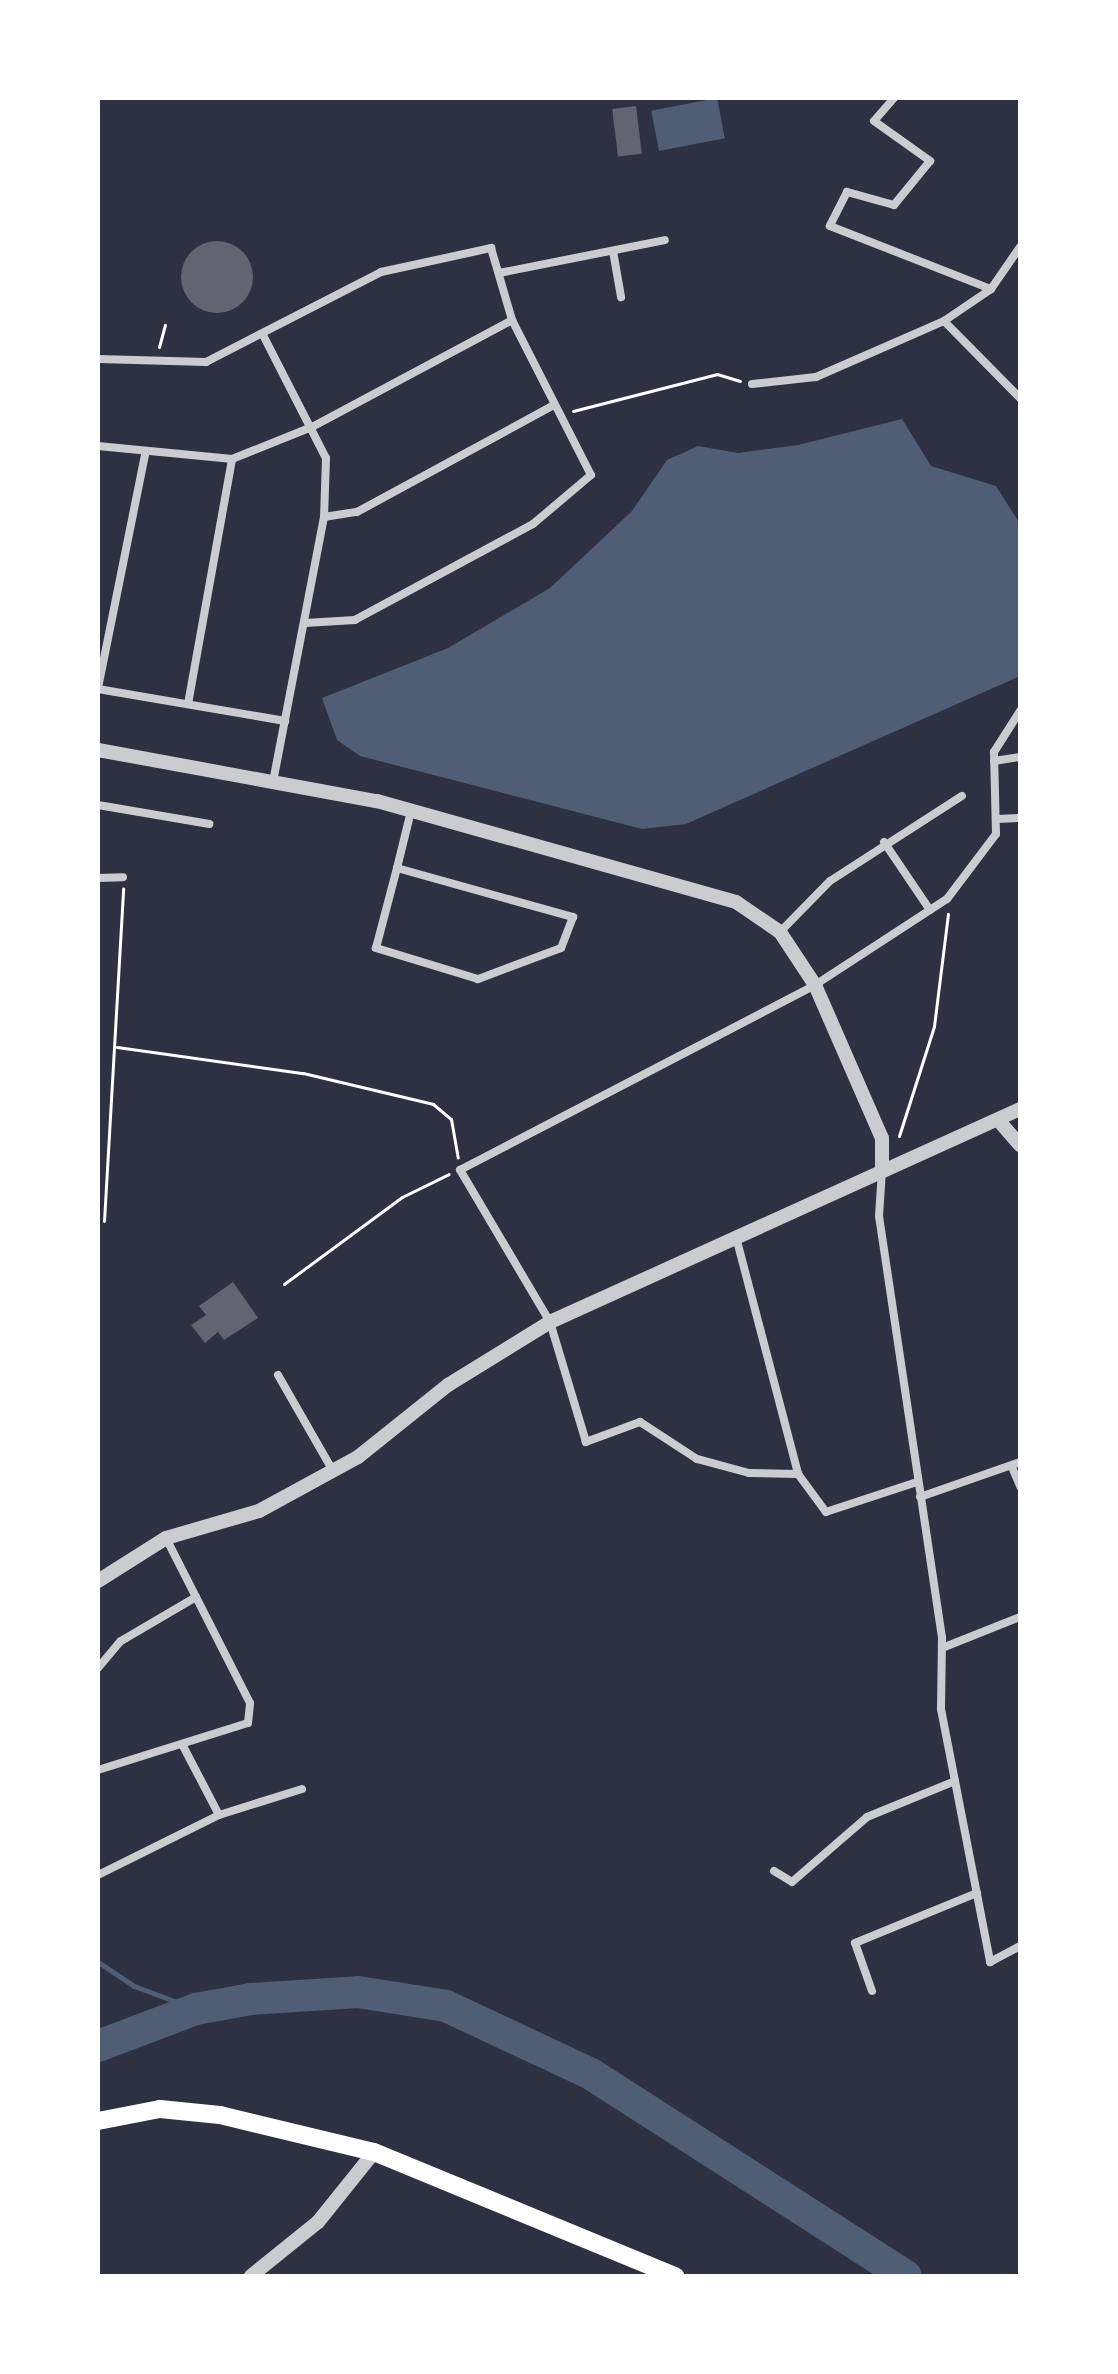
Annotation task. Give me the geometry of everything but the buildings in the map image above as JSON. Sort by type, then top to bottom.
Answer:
[{"type":"main road","points":[[98,2121],[119,2111],[190,2112],[374,2152],[675,2276]]},
{"type":"street","points":[[894,98],[874,121],[930,161],[894,205],[847,192],[830,226],[991,289]]},
{"type":"street","points":[[499,273],[665,240]]},
{"type":"street","points":[[752,384],[816,377],[944,321],[991,289],[1020,247]]},
{"type":"street","points":[[98,359],[154,366],[206,362],[264,337],[381,272],[491,248],[512,320],[552,406],[591,475],[533,524],[355,620],[305,623]]},
{"type":"street","points":[[613,251],[621,297]]},
{"type":"street","points":[[98,446],[145,454],[232,459],[312,427],[512,320]]},
{"type":"street","points":[[944,321],[1020,398]]},
{"type":"street","points":[[264,337],[326,458],[324,517],[273,782]]},
{"type":"street","points":[[324,517],[357,512],[552,406]]},
{"type":"street","points":[[145,454],[98,688],[285,721]]},
{"type":"street","points":[[188,704],[232,459]]},
{"type":"street","points":[[798,1474],[749,1473],[697,1459],[640,1422],[586,1442],[550,1322],[460,1170],[815,985],[950,895],[996,834],[998,819],[994,761],[1002,730],[1020,711]]},
{"type":"street","points":[[98,750],[411,811],[736,902],[780,932],[815,985],[882,1138],[887,1168],[879,1216],[942,1648],[941,1709],[990,1962],[1020,1946]]},
{"type":"street","points":[[994,761],[1020,757]]},
{"type":"street","points":[[780,932],[830,881],[884,842],[962,796]]},
{"type":"street","points":[[98,805],[209,824]]},
{"type":"street","points":[[397,868],[573,917],[561,948],[478,979],[376,948],[411,811]]},
{"type":"street","points":[[998,819],[1020,818]]},
{"type":"street","points":[[884,842],[930,910]]},
{"type":"street","points":[[98,878],[123,877]]},
{"type":"street","points":[[98,1581],[166,1538],[259,1511],[333,1471],[448,1385],[550,1322],[1020,1109]]},
{"type":"street","points":[[999,1121],[1020,1145]]},
{"type":"street","points":[[736,1237],[798,1474],[826,1512],[917,1482]]},
{"type":"street","points":[[278,1375],[333,1471]]},
{"type":"street","points":[[920,1497],[1016,1465],[1020,1486]]},
{"type":"street","points":[[98,1770],[248,1723],[250,1703],[166,1538]]},
{"type":"street","points":[[98,1668],[121,1641],[196,1597]]},
{"type":"street","points":[[942,1648],[1020,1617]]},
{"type":"street","points":[[182,1744],[219,1815]]},
{"type":"street","points":[[774,1871],[792,1882],[867,1817],[955,1781]]},
{"type":"street","points":[[98,1875],[219,1815],[302,1789]]},
{"type":"street","points":[[872,1991],[855,1943],[977,1893]]},
{"type":"street","points":[[251,2276],[318,2222],[374,2152]]},
{"type":"path","points":[[154,366],[165,325]]},
{"type":"path","points":[[558,416],[717,374],[752,384]]},
{"type":"path","points":[[104,1221],[117,1047],[123,877]]},
{"type":"path","points":[[887,1168],[934,1026],[950,895]]},
{"type":"path","points":[[117,1047],[303,1073],[433,1104],[451,1119],[460,1170],[402,1197],[284,1284]]},
{"type":"water","points":[[717,98],[725,138],[659,151],[651,111]]},
{"type":"water","points":[[902,419],[931,466],[996,486],[1020,524],[1020,676],[686,824],[642,829],[360,756],[337,740],[322,698],[448,648],[550,588],[632,511],[667,460],[698,446],[738,453],[798,445]]},
{"type":"waterway","points":[[98,1962],[134,1986],[196,2009]]},
{"type":"waterway","points":[[98,2046],[196,2009],[251,1999],[358,1992],[446,2006],[591,2074],[906,2276]]}]
